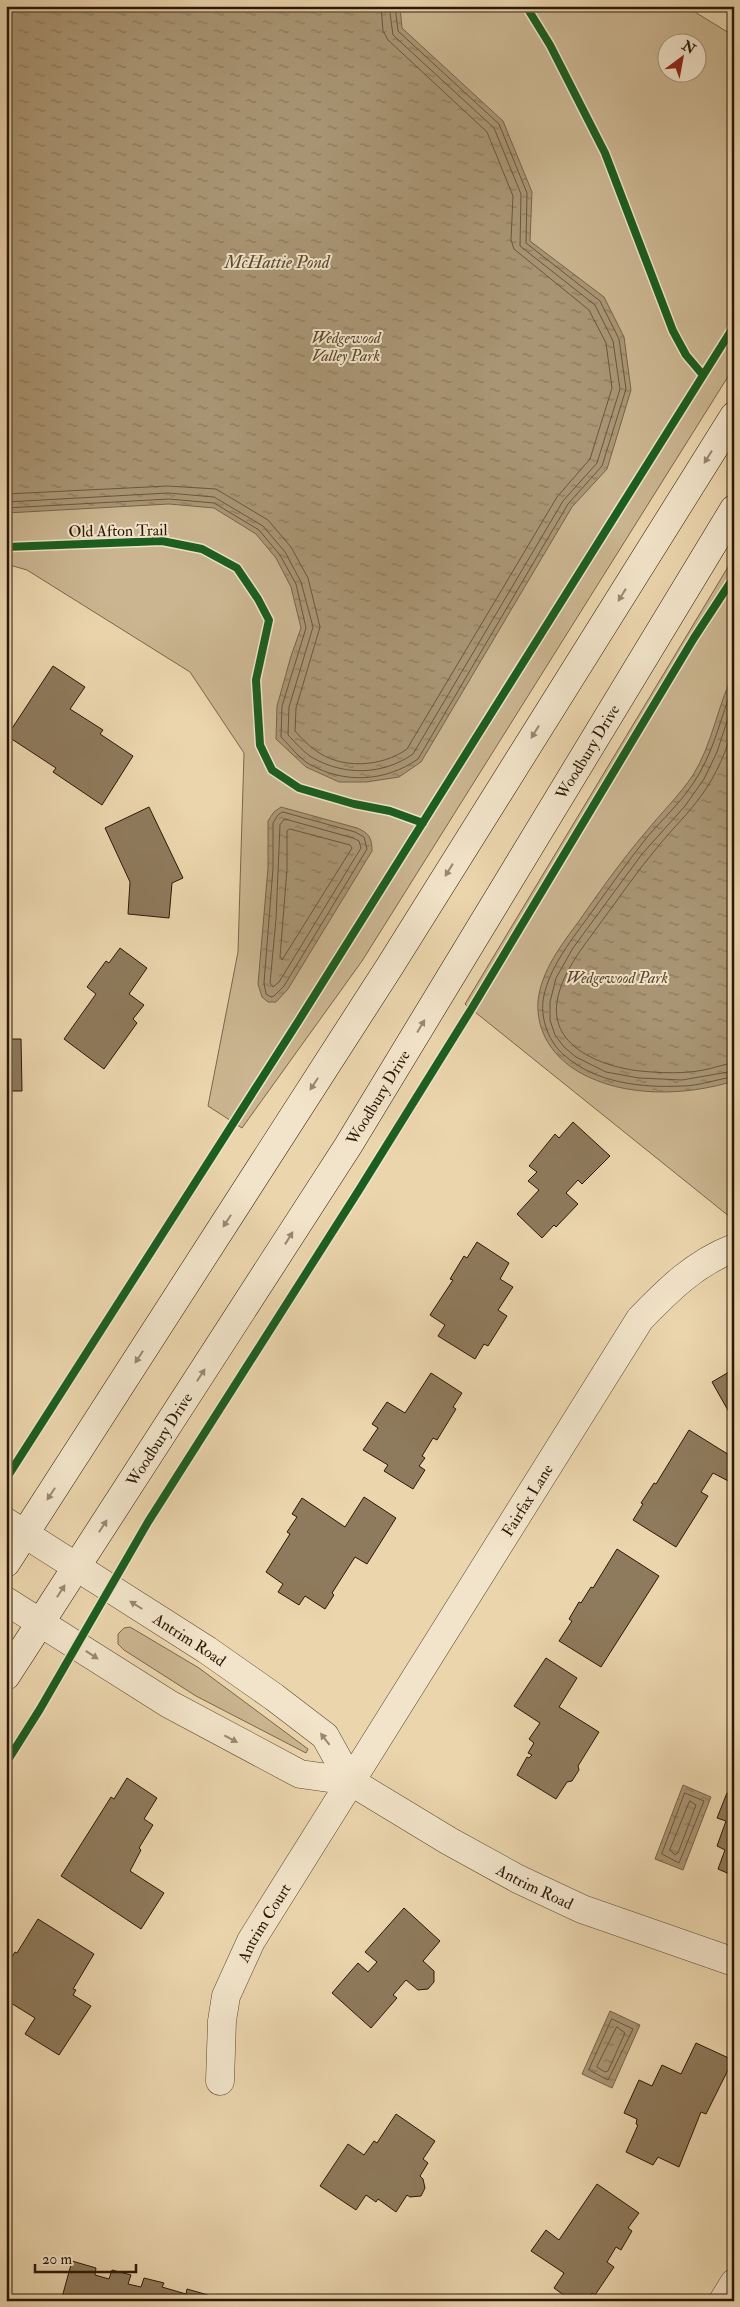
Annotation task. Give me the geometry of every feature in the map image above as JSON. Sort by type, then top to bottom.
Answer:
[{"type":"main road","points":[[6,1563],[16,1528],[390,966],[734,416]]},
{"type":"main road","name":"Woodbury Drive","points":[[6,1676],[348,1146],[734,509]]},
{"type":"main road","name":"Fairfax Lane","points":[[350,1781],[640,1319],[673,1284],[715,1255],[734,1248]]},
{"type":"main road","name":"Antrim Road","points":[[16,1528],[207,1650],[324,1736],[350,1781]]},
{"type":"main road","name":"Antrim Road","points":[[6,1601],[169,1704],[257,1753],[300,1774],[350,1781],[448,1840],[518,1879],[582,1910],[734,1962]]},
{"type":"main road","name":"Antrim Court","points":[[220,2081],[222,2021],[226,1996],[237,1970],[251,1941],[350,1781]]},
{"type":"main road","points":[[723,2301],[734,2283]]},
{"type":"green space","name":"McHattie Pond","points":[[6,6],[685,6],[734,36],[734,367],[362,961],[242,1128],[208,1106],[238,952],[244,753],[190,672],[27,570],[6,564]]},
{"type":"green space","name":"Wedgewood Park","points":[[734,557],[734,1216],[730,1217],[465,1004]]},
{"type":"green space","points":[[130,1627],[199,1668],[308,1749],[306,1753],[196,1696],[124,1650],[118,1644],[118,1634],[124,1628]]},
{"type":"water","name":"McHattie Pond","points":[[6,6],[400,6],[402,28],[503,121],[532,192],[530,241],[604,297],[624,337],[631,390],[607,469],[572,507],[421,762],[399,777],[366,782],[339,782],[306,767],[276,739],[277,706],[301,628],[291,587],[276,558],[256,534],[214,508],[169,504],[6,513]]},
{"type":"water","points":[[734,673],[734,1081],[696,1090],[676,1092],[655,1092],[615,1086],[579,1072],[561,1059],[548,1043],[543,1033],[538,1012],[538,1001],[543,979],[553,958],[611,876],[693,775],[700,763]]},
{"type":"water","points":[[281,807],[357,828],[369,836],[372,851],[288,989],[276,1002],[268,1002],[262,997],[258,984],[268,868],[268,821],[274,812]]},
{"type":"water","points":[[683,1785],[711,1797],[683,1870],[655,1859]]},
{"type":"water","points":[[610,2011],[640,2025],[612,2088],[582,2074]]},
{"type":"building","points":[[53,666],[85,687],[70,709],[103,730],[100,734],[133,756],[102,805],[53,772],[56,768],[7,736]]},
{"type":"building","points":[[149,807],[183,878],[172,883],[169,918],[128,914],[130,882],[105,828]]},
{"type":"building","points":[[120,948],[147,968],[129,994],[144,1005],[133,1019],[137,1023],[104,1069],[64,1039],[96,994],[87,987],[106,961],[109,963]]},
{"type":"building","points":[[6,1039],[21,1039],[22,1091],[6,1091]]},
{"type":"building","points":[[573,1122],[610,1156],[582,1184],[578,1180],[566,1193],[578,1204],[556,1227],[554,1225],[542,1238],[517,1214],[539,1190],[528,1181],[537,1172],[529,1166],[555,1134],[559,1138]]},
{"type":"building","points":[[477,1242],[509,1263],[500,1279],[513,1287],[498,1310],[507,1316],[488,1346],[484,1344],[475,1359],[438,1336],[445,1325],[430,1315],[453,1280],[450,1279],[464,1256],[467,1258]]},
{"type":"building","points":[[734,1369],[734,1421],[712,1382]]},
{"type":"building","points":[[431,1373],[462,1393],[453,1407],[456,1409],[437,1440],[433,1438],[422,1456],[425,1458],[419,1466],[425,1470],[413,1489],[384,1471],[388,1465],[363,1450],[378,1428],[372,1424],[387,1402],[405,1413]]},
{"type":"building","points":[[689,1430],[734,1458],[734,1484],[713,1473],[701,1492],[708,1496],[676,1547],[633,1520],[643,1504],[641,1503],[654,1483],[656,1484]]},
{"type":"building","points":[[364,1497],[396,1518],[367,1564],[355,1557],[332,1593],[334,1595],[325,1609],[305,1596],[299,1605],[278,1592],[283,1584],[266,1572],[290,1534],[287,1532],[297,1517],[292,1514],[302,1498],[345,1527]]},
{"type":"building","points":[[617,1549],[659,1576],[601,1667],[559,1641],[572,1621],[569,1619],[579,1602],[581,1603],[591,1587],[593,1588]]},
{"type":"building","points":[[546,1658],[577,1678],[559,1707],[599,1732],[578,1766],[579,1770],[572,1781],[567,1782],[556,1799],[517,1775],[527,1757],[529,1758],[532,1755],[528,1753],[534,1743],[529,1739],[540,1723],[514,1706]]},
{"type":"building","points":[[127,1778],[157,1798],[144,1819],[153,1825],[139,1848],[141,1850],[130,1871],[164,1893],[141,1929],[61,1876],[111,1797],[114,1799]]},
{"type":"building","points":[[727,1793],[734,1796],[734,1876],[718,1869],[725,1850],[717,1846],[726,1821],[717,1818]]},
{"type":"building","points":[[404,1908],[440,1941],[423,1961],[434,1971],[434,1982],[428,1989],[418,1990],[406,1980],[393,1995],[397,1998],[371,2028],[332,1993],[358,1963],[368,1972],[377,1962],[365,1952]]},
{"type":"building","points":[[38,1919],[94,1954],[73,1989],[76,1990],[73,1995],[91,2006],[59,2055],[25,2034],[35,2018],[6,2000],[6,1966],[15,1952],[17,1953]]},
{"type":"building","points":[[696,2043],[733,2060],[706,2114],[701,2112],[679,2167],[658,2157],[653,2165],[626,2152],[638,2125],[636,2124],[637,2119],[624,2113],[639,2080],[652,2086],[662,2065],[681,2074]]},
{"type":"building","points":[[396,2114],[435,2141],[423,2159],[428,2163],[420,2176],[423,2179],[425,2188],[421,2196],[410,2197],[407,2195],[396,2212],[378,2199],[376,2202],[366,2195],[356,2210],[320,2186],[348,2144],[364,2155],[374,2141],[377,2143]]},
{"type":"building","points":[[597,2184],[639,2213],[628,2228],[632,2231],[621,2250],[616,2247],[607,2262],[614,2267],[595,2295],[592,2293],[587,2301],[572,2301],[554,2288],[564,2273],[531,2251],[546,2230],[559,2240]]},
{"type":"building","points":[[72,2261],[96,2268],[95,2275],[109,2279],[112,2270],[131,2275],[128,2284],[141,2287],[144,2278],[164,2283],[162,2287],[186,2294],[187,2289],[208,2295],[207,2301],[61,2301]]},
{"type":"cycle path","points":[[526,6],[550,45],[605,153],[673,331],[686,355],[703,375]]},
{"type":"cycle path","points":[[6,1479],[301,1017],[734,326]]},
{"type":"cycle path","name":"Old Afton Trail","points":[[6,547],[162,541],[202,549],[237,568],[258,599],[269,620],[256,680],[260,745],[272,770],[299,788],[354,804],[390,811],[423,823]]},
{"type":"cycle path","points":[[6,1763],[40,1709],[148,1522],[472,1008],[694,638],[734,577]]},
{"type":"park label","name":"Wedgewood Valley Park","points":[[346,346]]}]
